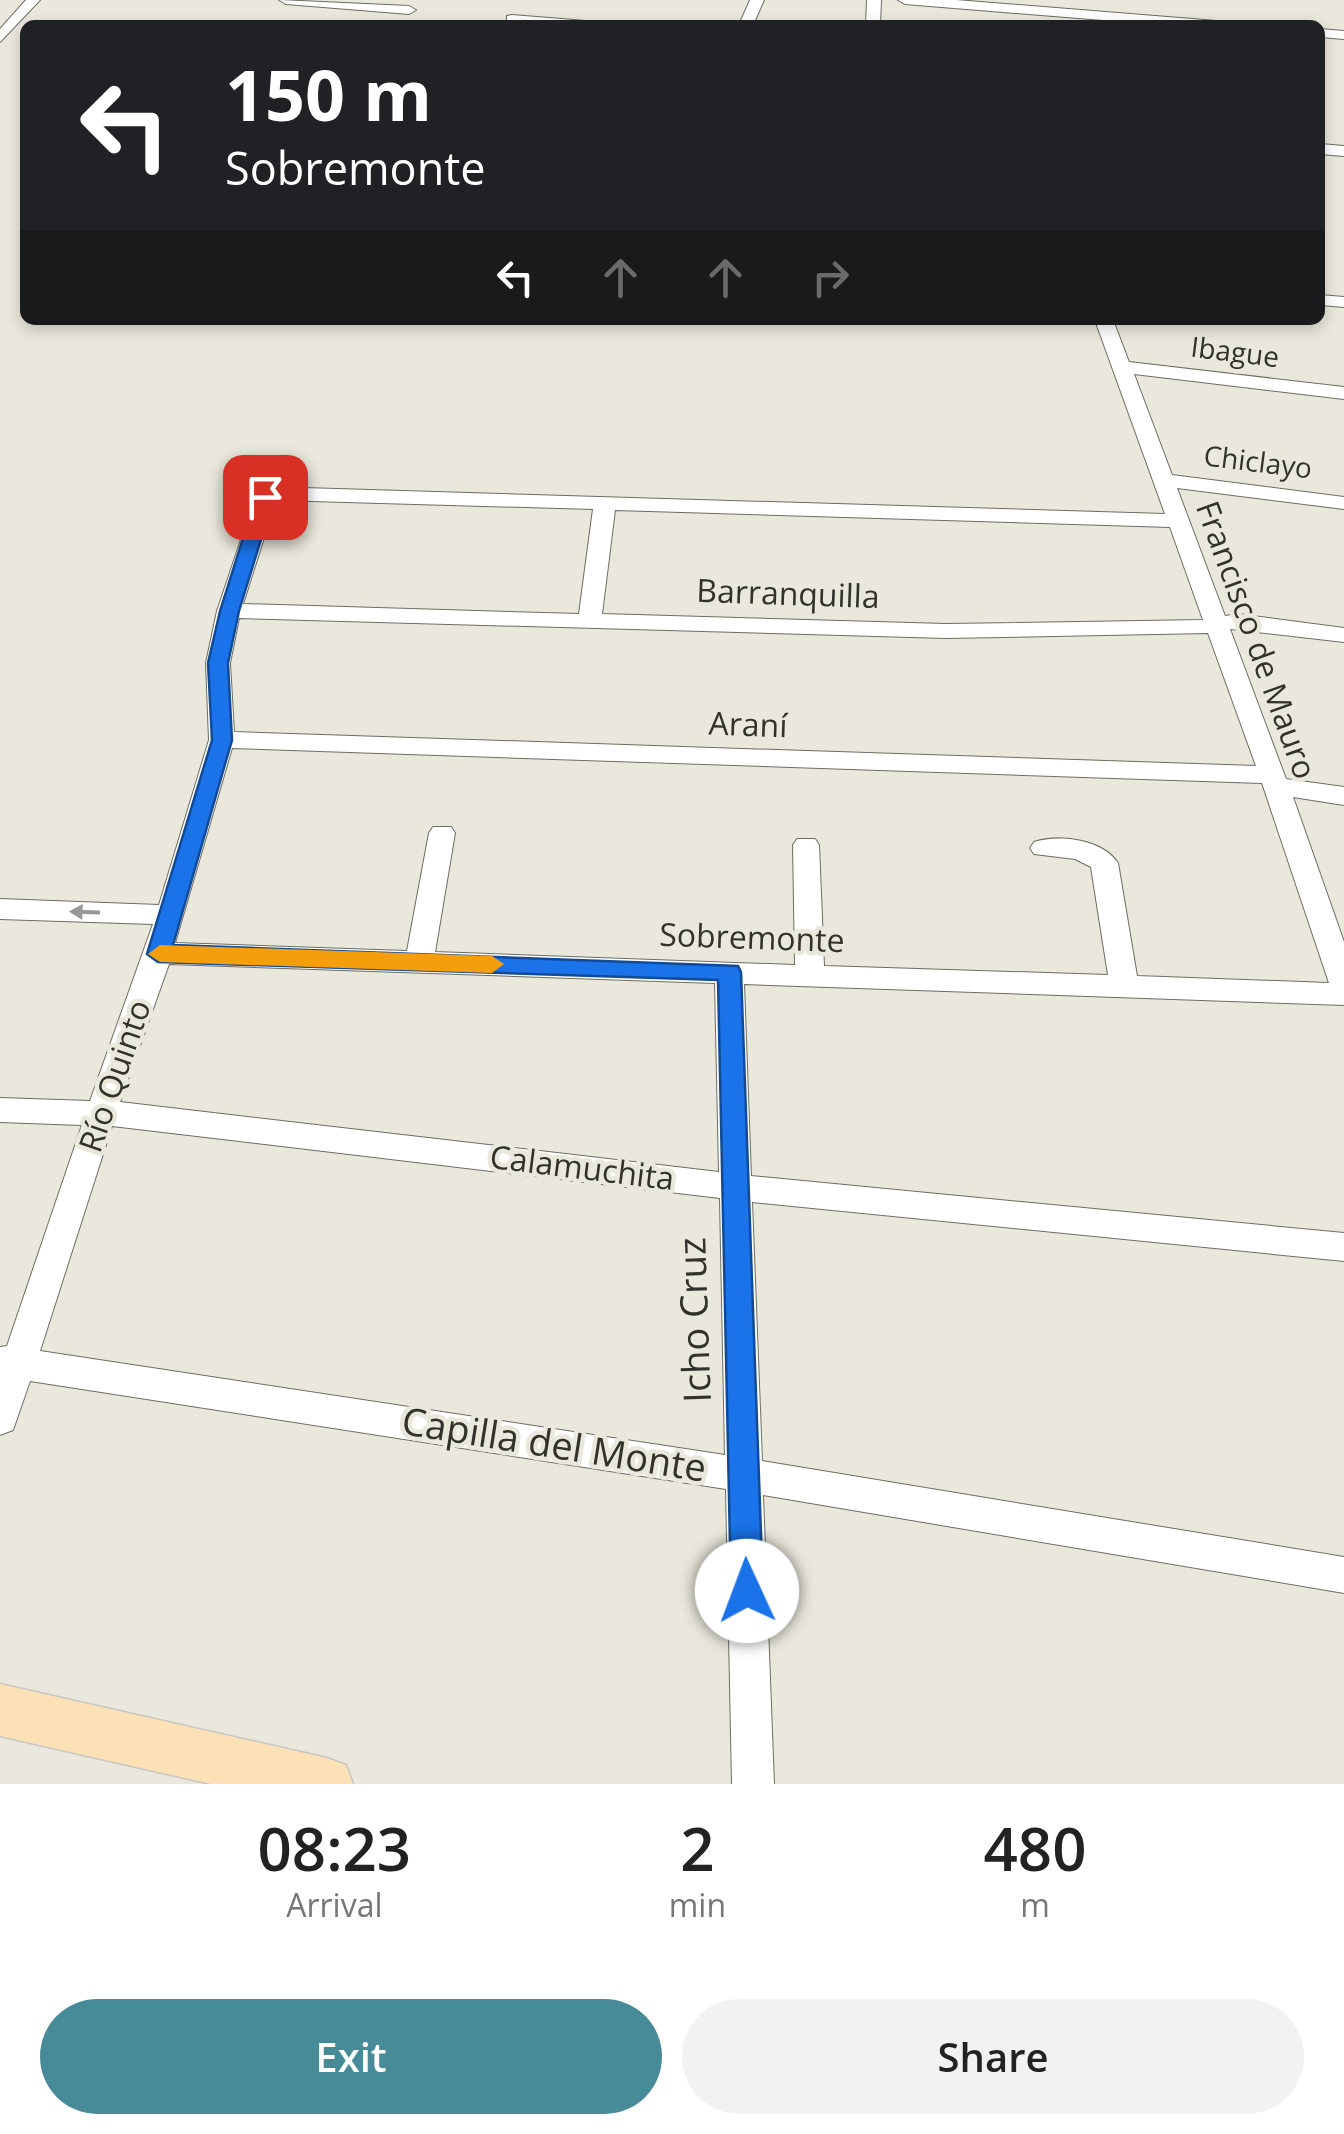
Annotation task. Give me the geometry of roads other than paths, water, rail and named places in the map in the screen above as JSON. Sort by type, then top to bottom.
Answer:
[{"type":"main road","points":[[0,1710],[326,1784]]},
{"type":"street","points":[[0,38],[33,0]]},
{"type":"street","points":[[286,0],[412,5]]},
{"type":"street","points":[[905,0],[1003,4],[1137,20]]},
{"type":"street","points":[[36,20],[43,12]]},
{"type":"street","points":[[7,54],[20,40]]},
{"type":"street","name":"Francisco de Mauro","points":[[1106,325],[1274,780],[1344,983]]},
{"type":"street","name":"Ibague","points":[[1120,367],[1344,393]]},
{"type":"street","name":"Chiclayo","points":[[1164,480],[1344,503]]},
{"type":"street","name":"Río Quinto","points":[[0,1419],[10,1361],[158,954],[222,740],[218,663],[265,497],[286,492],[605,502]]},
{"type":"street","points":[[590,620],[605,502],[1178,522]]},
{"type":"street","name":"Barranquilla","points":[[230,611],[946,631],[1194,628],[1238,621],[1344,635]]},
{"type":"street","name":"Araní","points":[[222,740],[1274,780],[1344,796]]},
{"type":"street","points":[[419,962],[442,833]]},
{"type":"street","points":[[806,845],[810,974]]},
{"type":"street","points":[[1043,848],[1071,848],[1092,854],[1104,863],[1124,985]]},
{"type":"street","points":[[0,909],[170,915]]},
{"type":"street","name":"Sobremonte","points":[[158,954],[1344,994]]},
{"type":"street","name":"Icho Cruz","points":[[729,972],[752,1784]]},
{"type":"street","name":"Calamuchita","points":[[0,1110],[100,1113],[733,1186],[1344,1247]]},
{"type":"street","name":"Capilla del Monte","points":[[10,1361],[744,1475],[1344,1575]]}]
